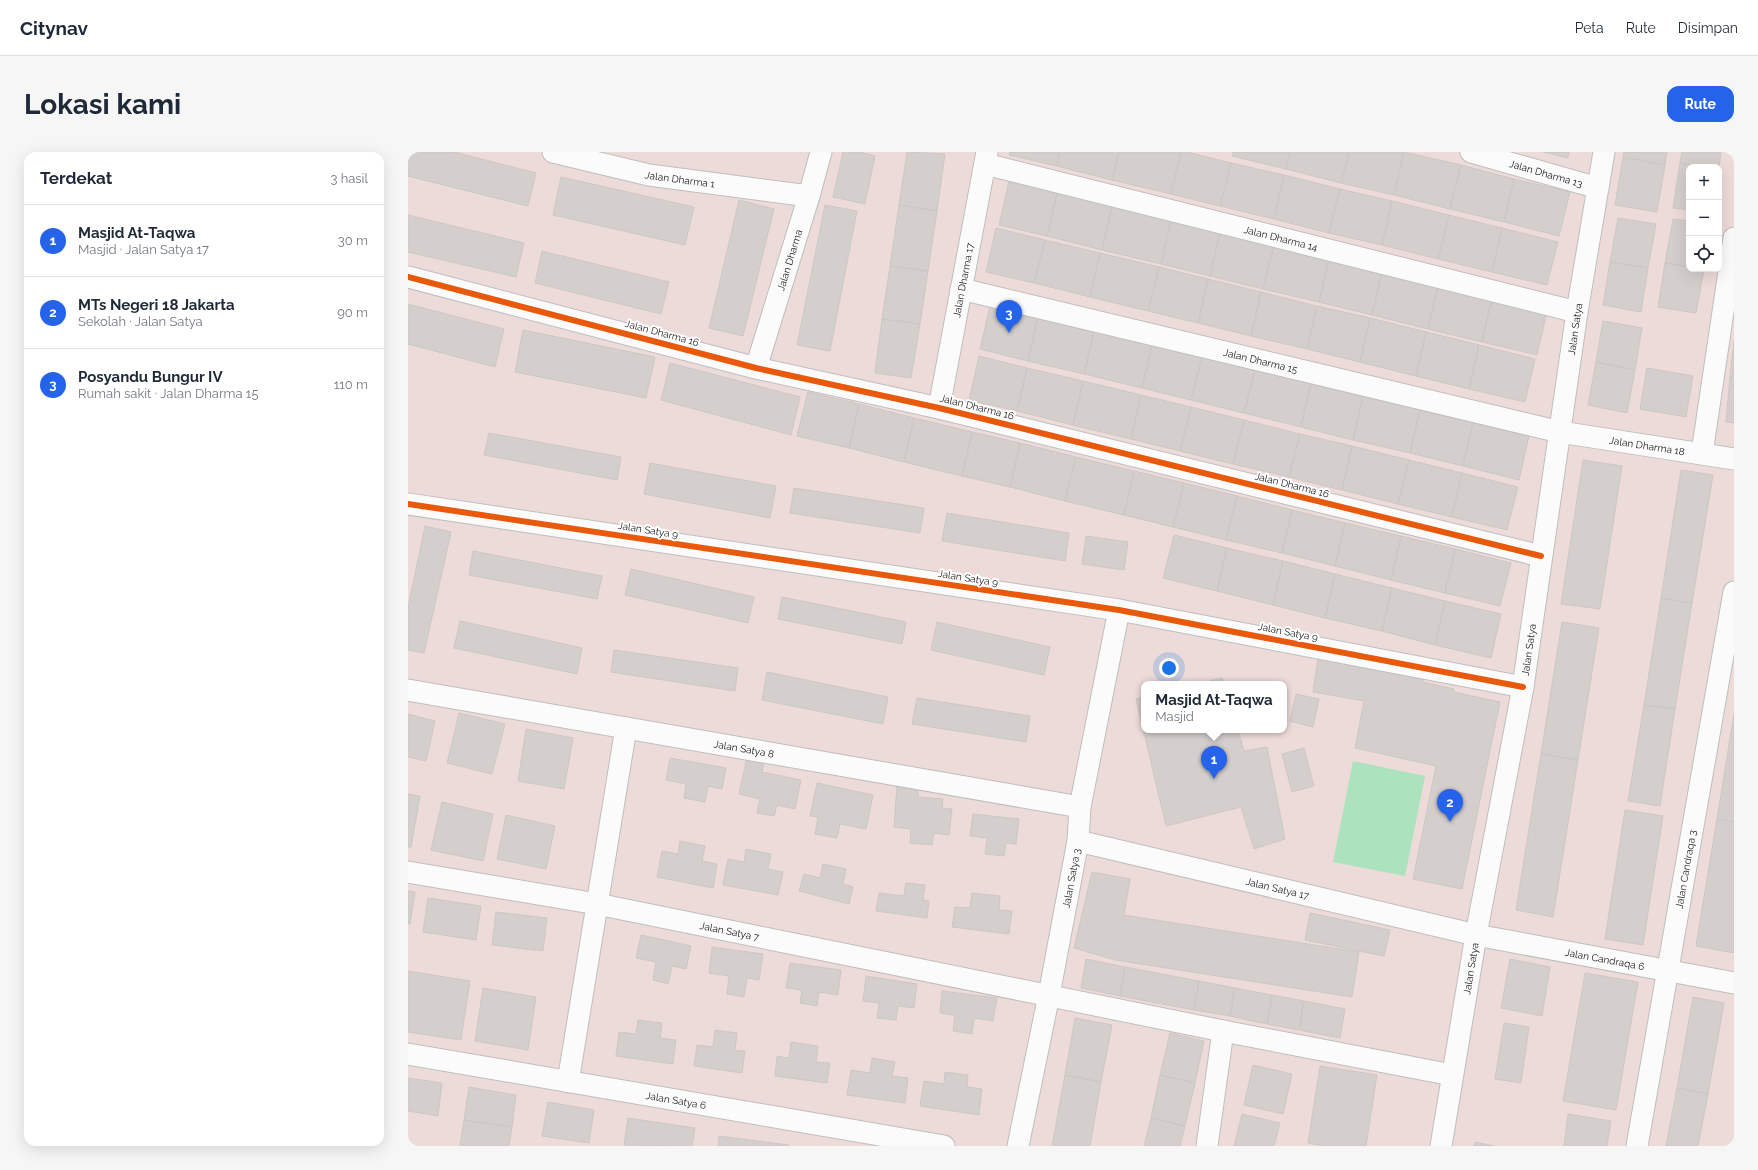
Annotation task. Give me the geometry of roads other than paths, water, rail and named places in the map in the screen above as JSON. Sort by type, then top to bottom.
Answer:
[{"type":"street","name":"Jalan Dharma 1","points":[[553,152],[649,175],[809,196]]},
{"type":"street","name":"Jalan Dharma","points":[[756,368],[821,152]]},
{"type":"street","name":"Jalan Dharma 13","points":[[1471,152],[1598,188]]},
{"type":"street","name":"Jalan Satya","points":[[1441,1146],[1476,935],[1523,687],[1577,312],[1604,152]]},
{"type":"street","name":"Jalan Dharma 17","points":[[939,408],[986,158]]},
{"type":"street","name":"Jalan Dharma 14","points":[[986,158],[1577,312]]},
{"type":"street","points":[[1702,453],[1734,238]]},
{"type":"street","name":"Jalan Dharma 16","points":[[408,277],[756,368],[939,408],[1541,556]]},
{"type":"street","name":"Jalan Dharma 15","points":[[961,289],[1560,432]]},
{"type":"street","name":"Jalan Dharma 18","points":[[1560,432],[1734,459]]},
{"type":"street","name":"Jalan Satya 9","points":[[408,504],[1118,610],[1523,687]]},
{"type":"street","name":"Jalan Candraqa 3","points":[[1637,1146],[1734,592]]},
{"type":"street","name":"Jalan Satya 3","points":[[1018,1146],[1050,995],[1078,841],[1080,807],[1118,610]]},
{"type":"street","name":"Jalan Satya 8","points":[[408,690],[1080,807]]},
{"type":"street","points":[[568,1082],[626,728]]},
{"type":"street","name":"Jalan Satya 17","points":[[1078,841],[1476,935]]},
{"type":"street","name":"Jalan Satya 7","points":[[408,872],[597,904],[1452,1076]]},
{"type":"street","name":"Jalan Candraqa 6","points":[[1476,935],[1734,983]]},
{"type":"street","points":[[1207,1146],[1224,1031]]},
{"type":"street","name":"Jalan Satya 6","points":[[408,1054],[944,1146]]},
{"type":"place","name":"Posyandu Bungur IV","points":[[1009,333]]},
{"type":"place","name":"Masjid At-Taqwa","points":[[1214,779]]},
{"type":"place","name":"MTs Negeri 18 Jakarta","points":[[1450,822]]}]
